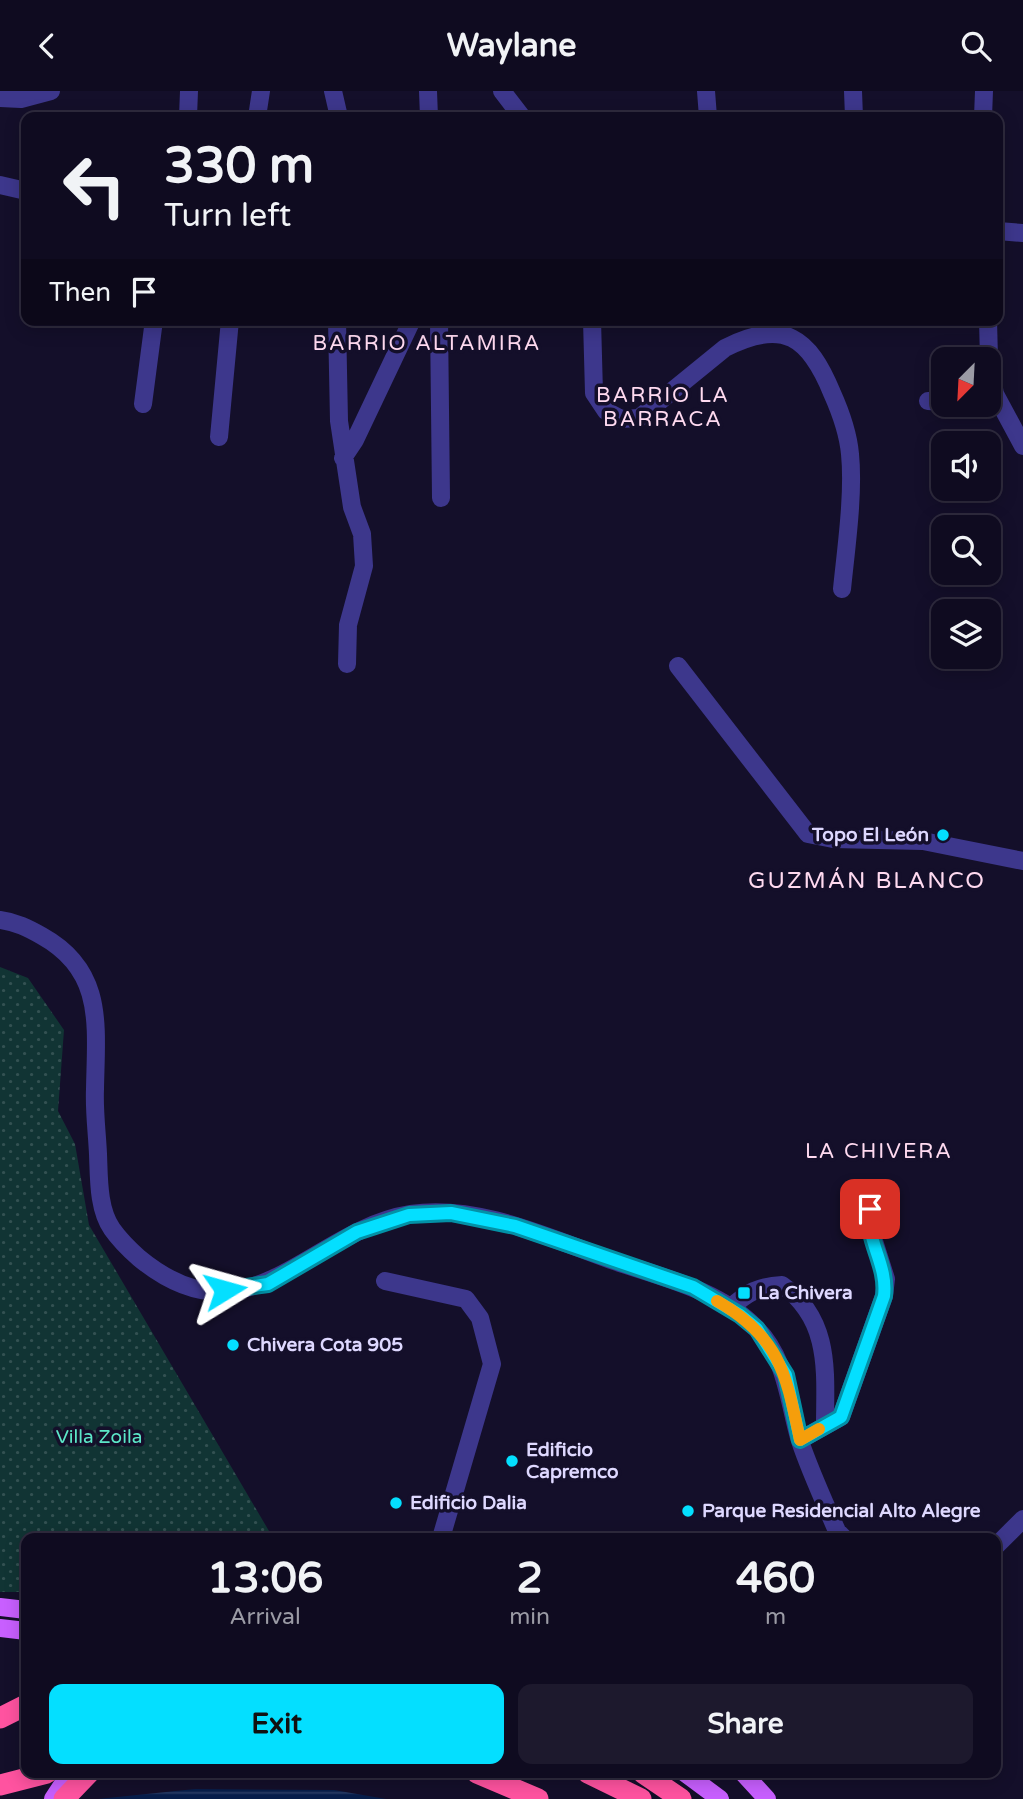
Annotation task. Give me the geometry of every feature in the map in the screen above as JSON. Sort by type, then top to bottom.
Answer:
[{"type":"highway","points":[[0,1718],[21,1708]]},
{"type":"highway","points":[[0,1785],[27,1778]]},
{"type":"highway","points":[[64,1799],[84,1778]]},
{"type":"highway","points":[[489,1778],[538,1799]]},
{"type":"highway","points":[[598,1778],[641,1799]]},
{"type":"highway","points":[[650,1778],[681,1799]]},
{"type":"main road","points":[[0,1607],[21,1609]]},
{"type":"main road","points":[[0,1628],[21,1630]]},
{"type":"main road","points":[[53,1799],[66,1778]]},
{"type":"main road","points":[[692,1778],[720,1799]]},
{"type":"main road","points":[[748,1778],[767,1799]]},
{"type":"street","points":[[0,98],[51,91]]},
{"type":"street","points":[[188,112],[189,91]]},
{"type":"street","points":[[258,112],[261,91]]},
{"type":"street","points":[[333,91],[338,112]]},
{"type":"street","points":[[428,91],[429,112]]},
{"type":"street","points":[[502,91],[518,112]]},
{"type":"street","points":[[706,91],[708,112]]},
{"type":"street","points":[[853,91],[854,112]]},
{"type":"street","points":[[984,91],[984,112]]},
{"type":"street","points":[[0,185],[21,190]]},
{"type":"street","points":[[1003,231],[1023,233]]},
{"type":"street","points":[[143,404],[153,326]]},
{"type":"street","points":[[219,437],[229,326]]},
{"type":"street","points":[[337,326],[339,421],[343,458],[352,507],[362,534],[364,566],[348,625],[347,664]]},
{"type":"street","points":[[343,458],[355,440],[409,326]]},
{"type":"street","points":[[439,326],[441,498]]},
{"type":"street","points":[[592,326],[594,393],[606,411],[621,419],[639,418],[725,348],[741,340],[760,334],[772,334],[805,344],[820,363],[848,435],[851,458],[842,589]]},
{"type":"street","points":[[988,326],[989,347]]},
{"type":"street","points":[[1001,413],[1023,446]]},
{"type":"street","points":[[678,666],[808,834],[833,839],[923,841],[1023,861]]},
{"type":"street","points":[[0,920],[33,931],[53,942],[78,963],[93,997],[97,1041],[95,1094],[99,1189],[110,1228],[138,1257],[174,1282],[210,1291],[268,1284],[357,1232],[409,1215],[451,1213],[515,1226],[693,1287],[730,1308],[757,1329],[786,1375],[800,1440],[832,1520],[841,1533]]},
{"type":"street","points":[[800,1440],[841,1417],[884,1296],[886,1279],[868,1222],[870,1209],[887,1191]]},
{"type":"street","points":[[385,1281],[466,1299],[480,1318],[492,1364],[442,1533]]},
{"type":"street","points":[[730,1308],[749,1291],[771,1286],[782,1285],[799,1300],[813,1322],[825,1356],[825,1426]]},
{"type":"street","points":[[1001,1541],[1023,1519]]},
{"type":"green space","name":"Villa Zoila","points":[[0,967],[28,978],[64,1030],[58,1111],[75,1144],[89,1225],[269,1531],[21,1533],[21,1592],[0,1592]]},
{"type":"water","points":[[195,1789],[334,1790],[386,1799],[98,1799]]},
{"type":"slow traffic","points":[[717,1301],[757,1329],[786,1375],[800,1440],[819,1429]]},
{"type":"place","name":"Topo El León","points":[[943,835]]},
{"type":"place","name":"La Chivera","points":[[744,1293]]},
{"type":"place","name":"Chivera Cota 905","points":[[233,1345]]},
{"type":"place","name":"Edificio Capremco","points":[[512,1461]]},
{"type":"place","name":"Edificio Dalia","points":[[396,1503]]},
{"type":"place","name":"Parque Residencial Alto Alegre","points":[[688,1511]]},
{"type":"district","name":"BARRIO ALTAMIRA","points":[[427,343]]},
{"type":"district","name":"BARRIO LA BARRACA","points":[[663,407]]},
{"type":"district","name":"GUZMÁN BLANCO","points":[[867,881]]},
{"type":"district","name":"LA CHIVERA","points":[[879,1151]]},
{"type":"route","points":[[225,1290],[268,1284],[357,1232],[409,1215],[451,1213],[515,1226],[693,1287],[740,1315],[757,1329],[786,1375],[800,1440],[841,1417],[884,1296],[886,1279],[870,1234],[870,1209]]}]
